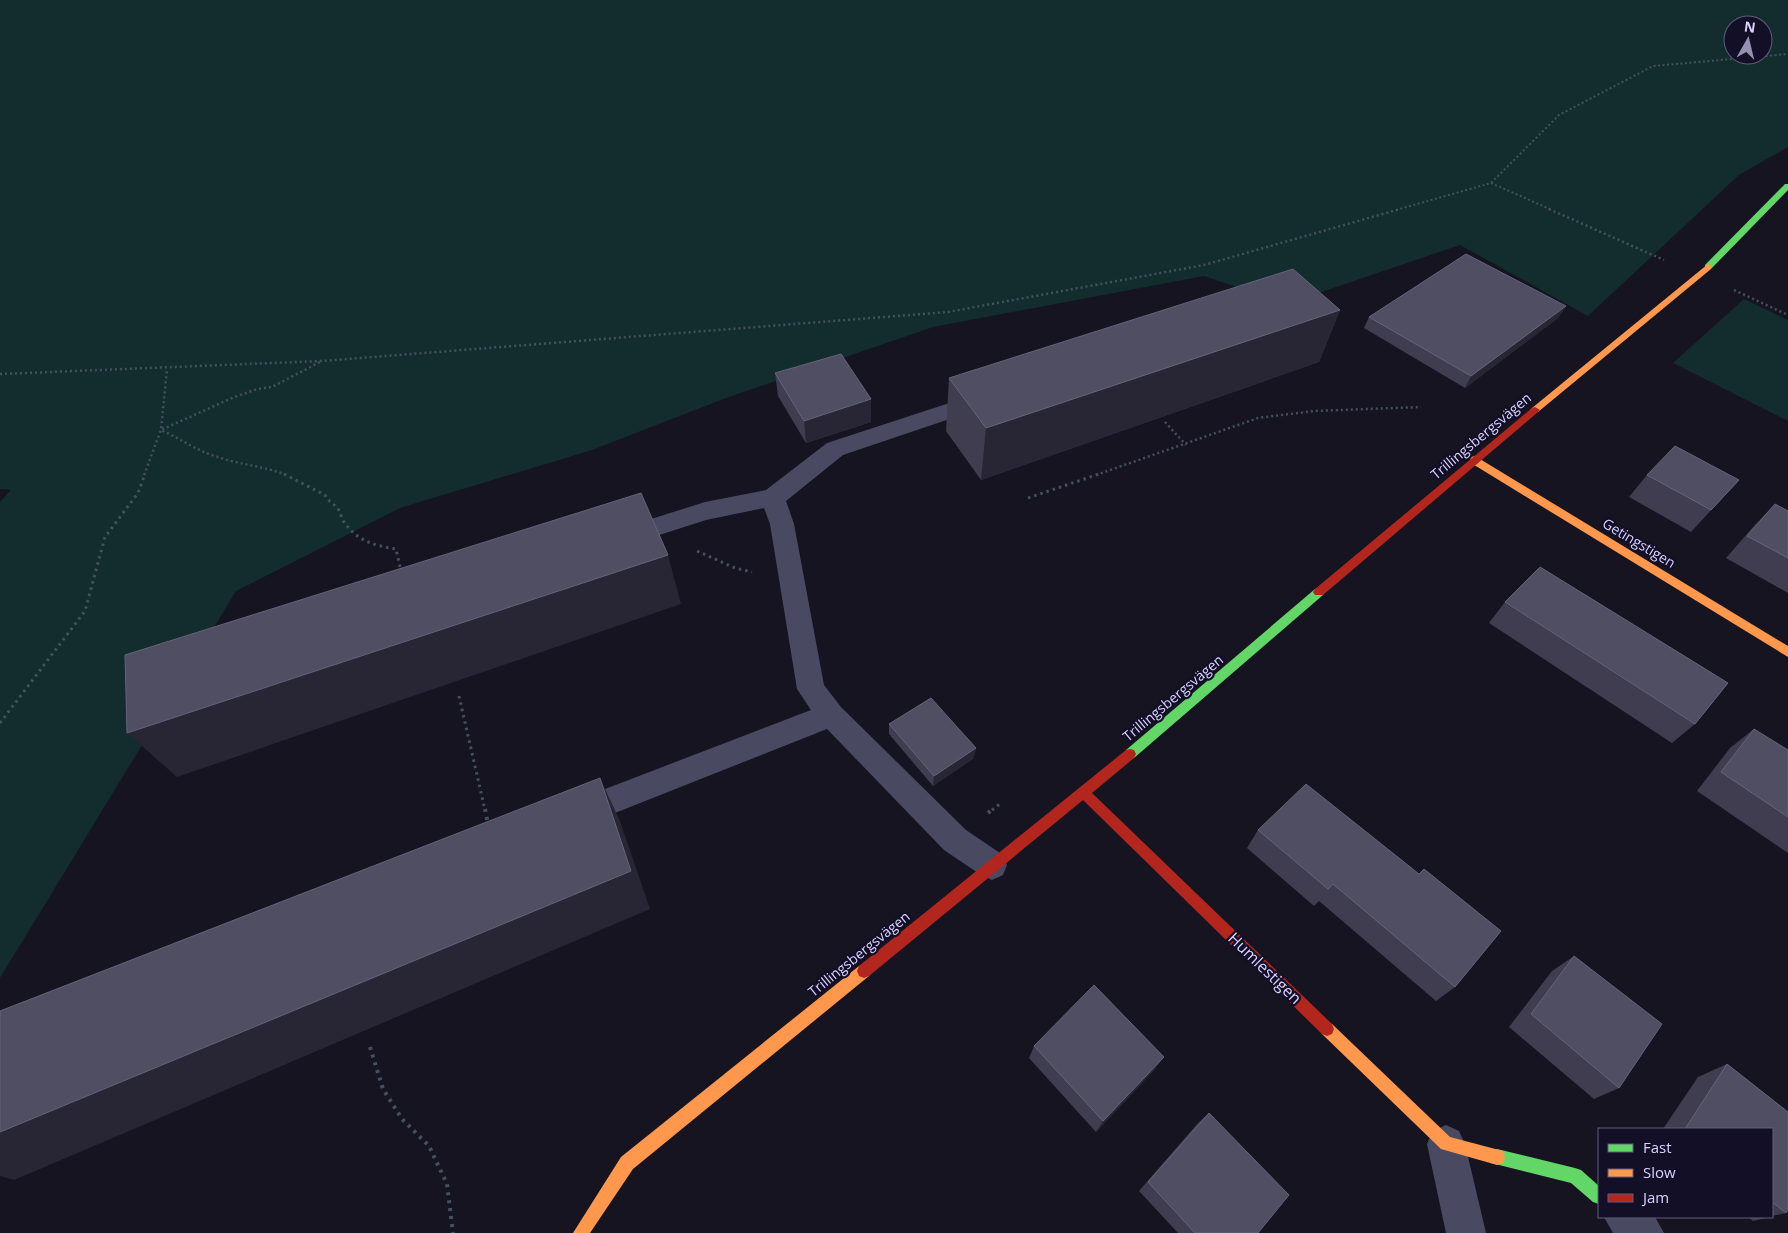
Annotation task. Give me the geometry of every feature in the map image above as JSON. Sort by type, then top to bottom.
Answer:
[{"type":"street","name":"Trillingsbergsvägen","points":[[581,1233],[627,1162],[992,865],[1084,793],[1475,460],[1701,274],[1788,186]]},
{"type":"street","name":"Getingstigen","points":[[1475,460],[1788,652]]},
{"type":"street","name":"Humlestigen","points":[[1084,793],[1446,1144]]},
{"type":"street","points":[[1466,1233],[1446,1144],[1575,1176],[1598,1195]]},
{"type":"street","points":[[1625,1218],[1644,1233]]},
{"type":"lane","points":[[598,547],[705,511],[773,498],[835,449],[997,395]]},
{"type":"lane","points":[[773,498],[782,524],[811,689],[831,715],[955,840],[992,865]]},
{"type":"lane","points":[[548,825],[831,715]]},
{"type":"path","points":[[0,374],[167,369],[322,361],[948,312],[1204,265],[1491,183],[1559,115],[1653,66],[1788,54]]},
{"type":"path","points":[[1491,183],[1701,274],[1788,315]]},
{"type":"path","points":[[161,430],[232,398],[257,389],[272,387],[322,361]]},
{"type":"path","points":[[0,723],[85,611],[106,537],[138,493],[161,430],[167,369]]},
{"type":"path","points":[[1028,498],[1186,445],[1258,418],[1314,411],[1421,407]]},
{"type":"path","points":[[1166,422],[1186,445]]},
{"type":"path","points":[[161,430],[181,439],[193,448],[219,458],[284,474],[325,495],[328,501],[335,504],[341,511],[344,523],[360,539],[373,545],[396,549],[403,578]]},
{"type":"path","points":[[653,528],[735,568],[791,580]]},
{"type":"path","points":[[459,696],[488,828]]},
{"type":"path","points":[[370,1047],[383,1089],[402,1119],[429,1146],[447,1184],[453,1233]]},
{"type":"green space","points":[[0,0],[1788,0],[1788,147],[1739,175],[1588,316],[1460,245],[1286,304],[1204,276],[933,327],[726,398],[592,450],[400,508],[236,591],[0,978],[0,502],[11,490],[0,489]]},
{"type":"green space","points":[[1744,299],[1788,320],[1788,421],[1673,363]]},
{"type":"building","points":[[1466,254],[1566,306],[1471,376],[1369,317]]},
{"type":"building","points":[[1293,269],[1340,310],[986,428],[949,378]]},
{"type":"building","points":[[841,354],[871,399],[804,421],[775,373]]},
{"type":"building","points":[[1675,446],[1739,480],[1711,510],[1647,475]]},
{"type":"building","points":[[641,493],[668,555],[127,733],[125,655]]},
{"type":"building","points":[[1775,504],[1788,511],[1788,558],[1747,536]]},
{"type":"building","points":[[1540,567],[1728,683],[1695,724],[1505,602]]},
{"type":"building","points":[[931,698],[976,748],[934,776],[889,724]]},
{"type":"building","points":[[1754,729],[1788,750],[1788,817],[1721,772]]},
{"type":"building","points":[[600,778],[631,871],[0,1132],[0,1011]]},
{"type":"building","points":[[1306,784],[1419,874],[1424,869],[1501,931],[1455,987],[1333,884],[1328,889],[1258,830]]},
{"type":"building","points":[[1574,956],[1662,1024],[1619,1088],[1531,1014]]},
{"type":"building","points":[[1094,985],[1164,1057],[1103,1121],[1034,1046]]},
{"type":"building","points":[[1727,1064],[1788,1112],[1788,1209],[1786,1213],[1773,1203],[1773,1128],[1686,1128]]},
{"type":"building","points":[[1209,1113],[1289,1195],[1258,1233],[1195,1233],[1148,1182]]},
{"type":"traffic: fast","points":[[1708,267],[1788,186]]},
{"type":"traffic: fast","points":[[1130,754],[1319,592]]},
{"type":"traffic: fast","points":[[1497,1157],[1575,1176],[1598,1195]]},
{"type":"traffic: slow","points":[[1535,410],[1708,267]]},
{"type":"traffic: slow","points":[[1475,460],[1788,652]]},
{"type":"traffic: slow","points":[[581,1233],[627,1163],[864,971]]},
{"type":"traffic: slow","points":[[1327,1029],[1446,1144],[1497,1157]]},
{"type":"traffic: jam","points":[[1319,592],[1535,410]]},
{"type":"traffic: jam","points":[[864,971],[1130,754]]},
{"type":"traffic: jam","points":[[1084,793],[1327,1029]]}]
